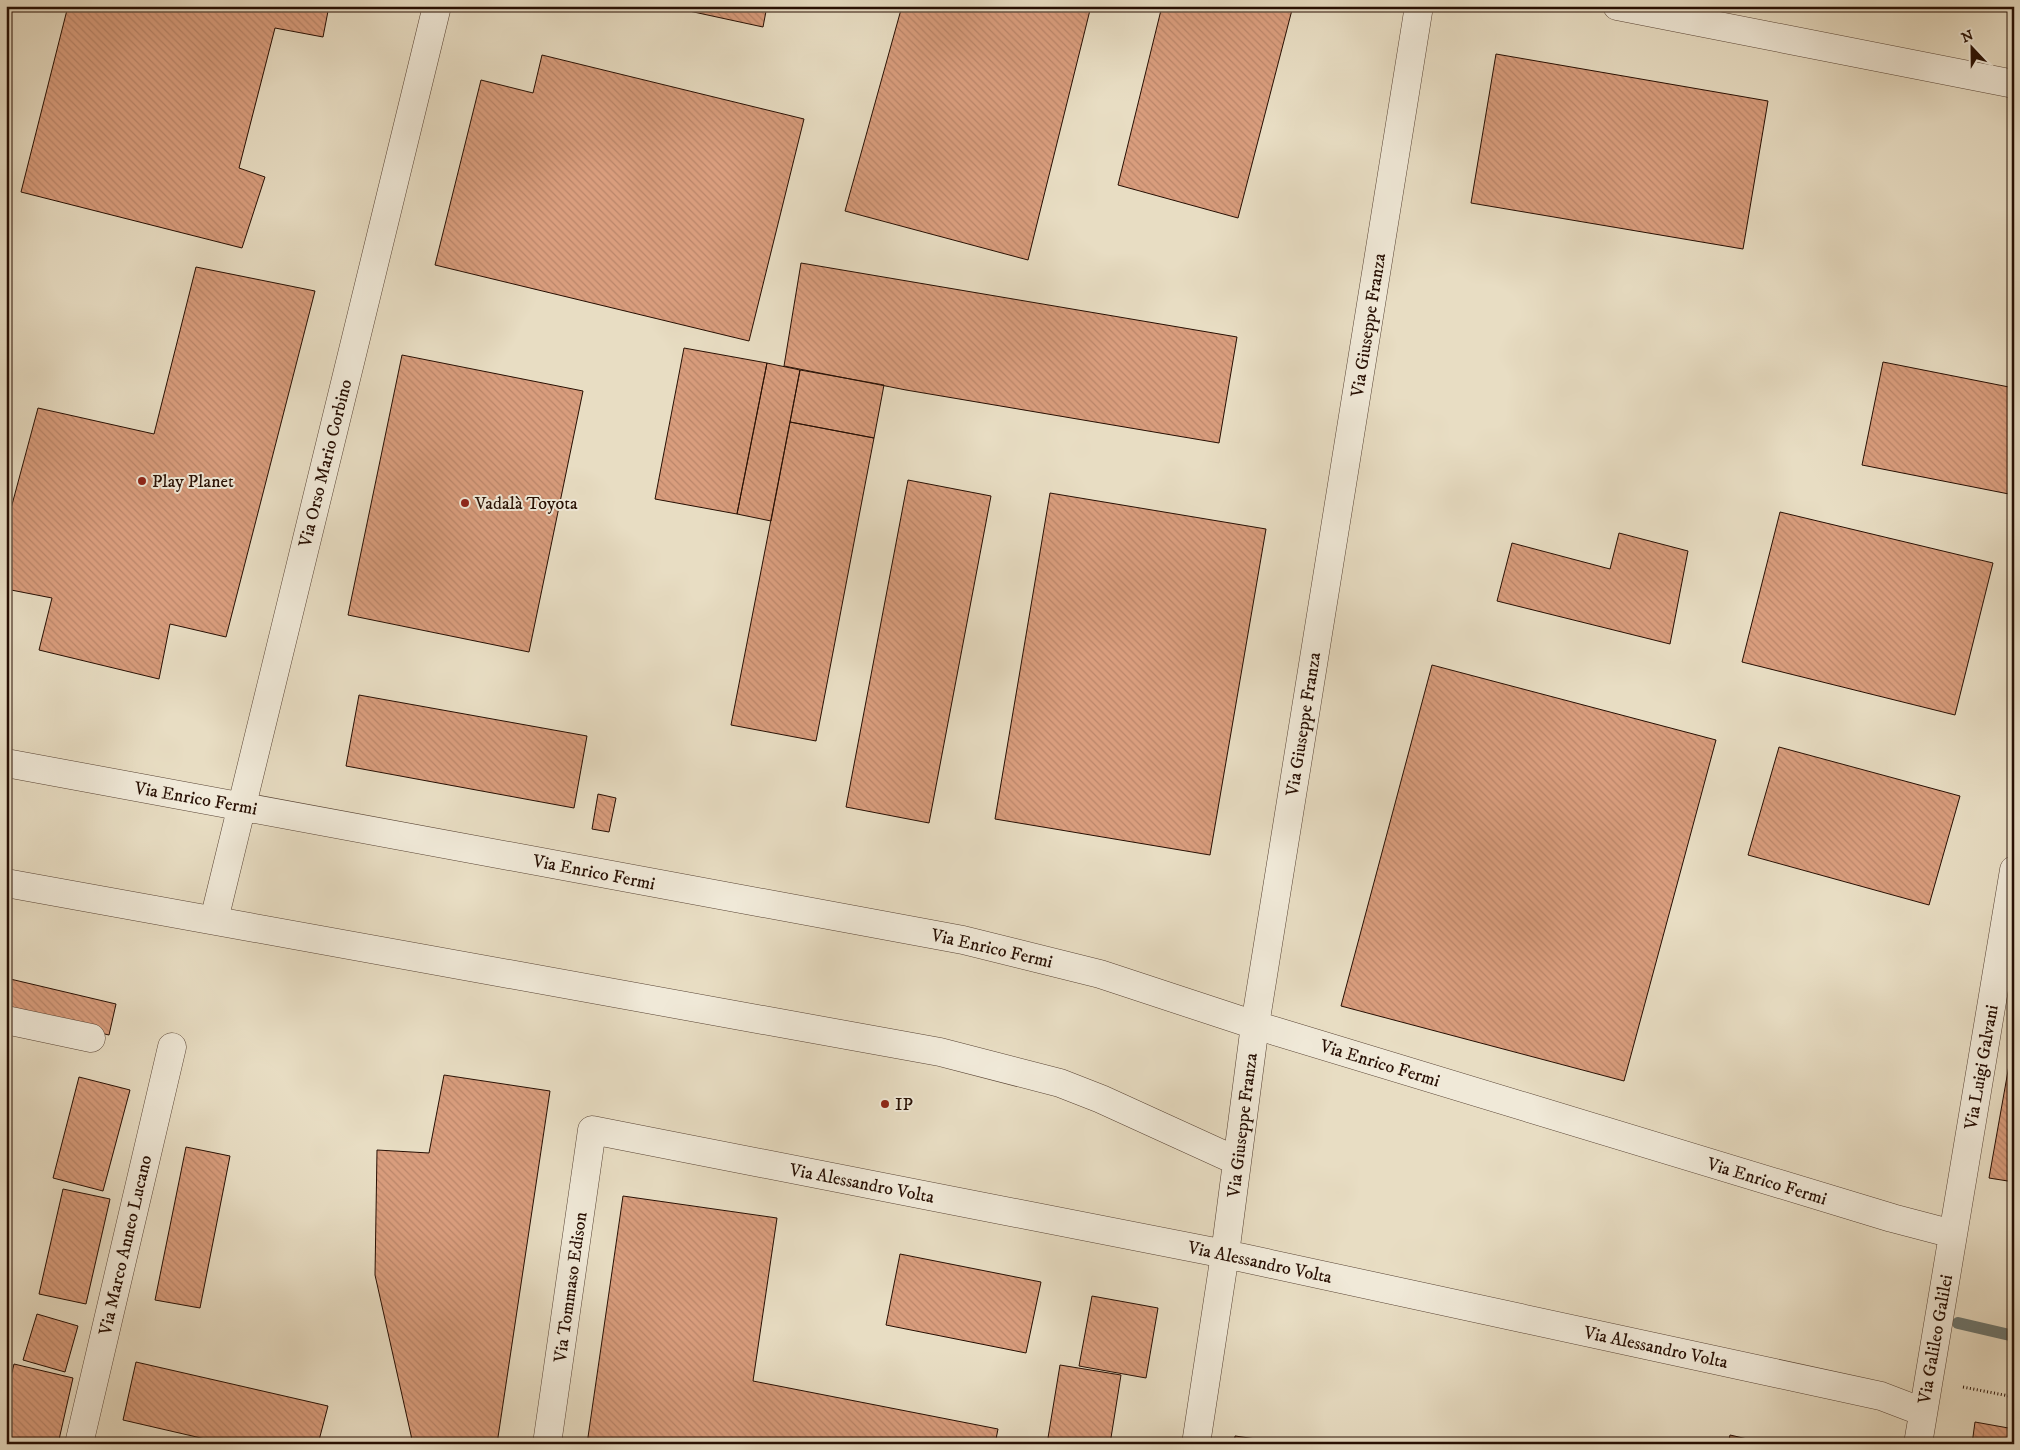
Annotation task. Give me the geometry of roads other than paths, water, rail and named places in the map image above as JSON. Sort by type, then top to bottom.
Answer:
[{"type":"street","name":"Via Orso Mario Corbino","points":[[214,920],[437,6]]},
{"type":"street","name":"Via Giuseppe Franza","points":[[1196,1444],[1225,1254],[1255,1026],[1419,6]]},
{"type":"street","points":[[1617,6],[2014,84]]},
{"type":"street","name":"Via Enrico Fermi","points":[[6,762],[963,940],[1100,974],[1255,1026],[1892,1218],[1953,1234]]},
{"type":"street","name":"Via Luigi Galvani","points":[[1953,1234],[2014,870]]},
{"type":"street","points":[[6,882],[940,1052],[1060,1083],[1101,1099],[1237,1161]]},
{"type":"street","points":[[6,1020],[91,1038]]},
{"type":"street","name":"Via Marco Anneo Lucano","points":[[82,1443],[172,1046]]},
{"type":"street","name":"Via Alessandro Volta","points":[[592,1130],[1225,1254],[1881,1396],[1923,1412]]},
{"type":"street","name":"Via Tommaso Edison","points":[[547,1444],[592,1130]]},
{"type":"street","name":"Via Galileo Galilei","points":[[1918,1444],[1953,1234]]},
{"type":"waterway","points":[[1958,1323],[2014,1336]]},
{"type":"place","name":"Play Planet","points":[[142,481]]},
{"type":"place","name":"Vadalà Toyota","points":[[465,503]]},
{"type":"place","name":"IP","points":[[885,1104]]}]
